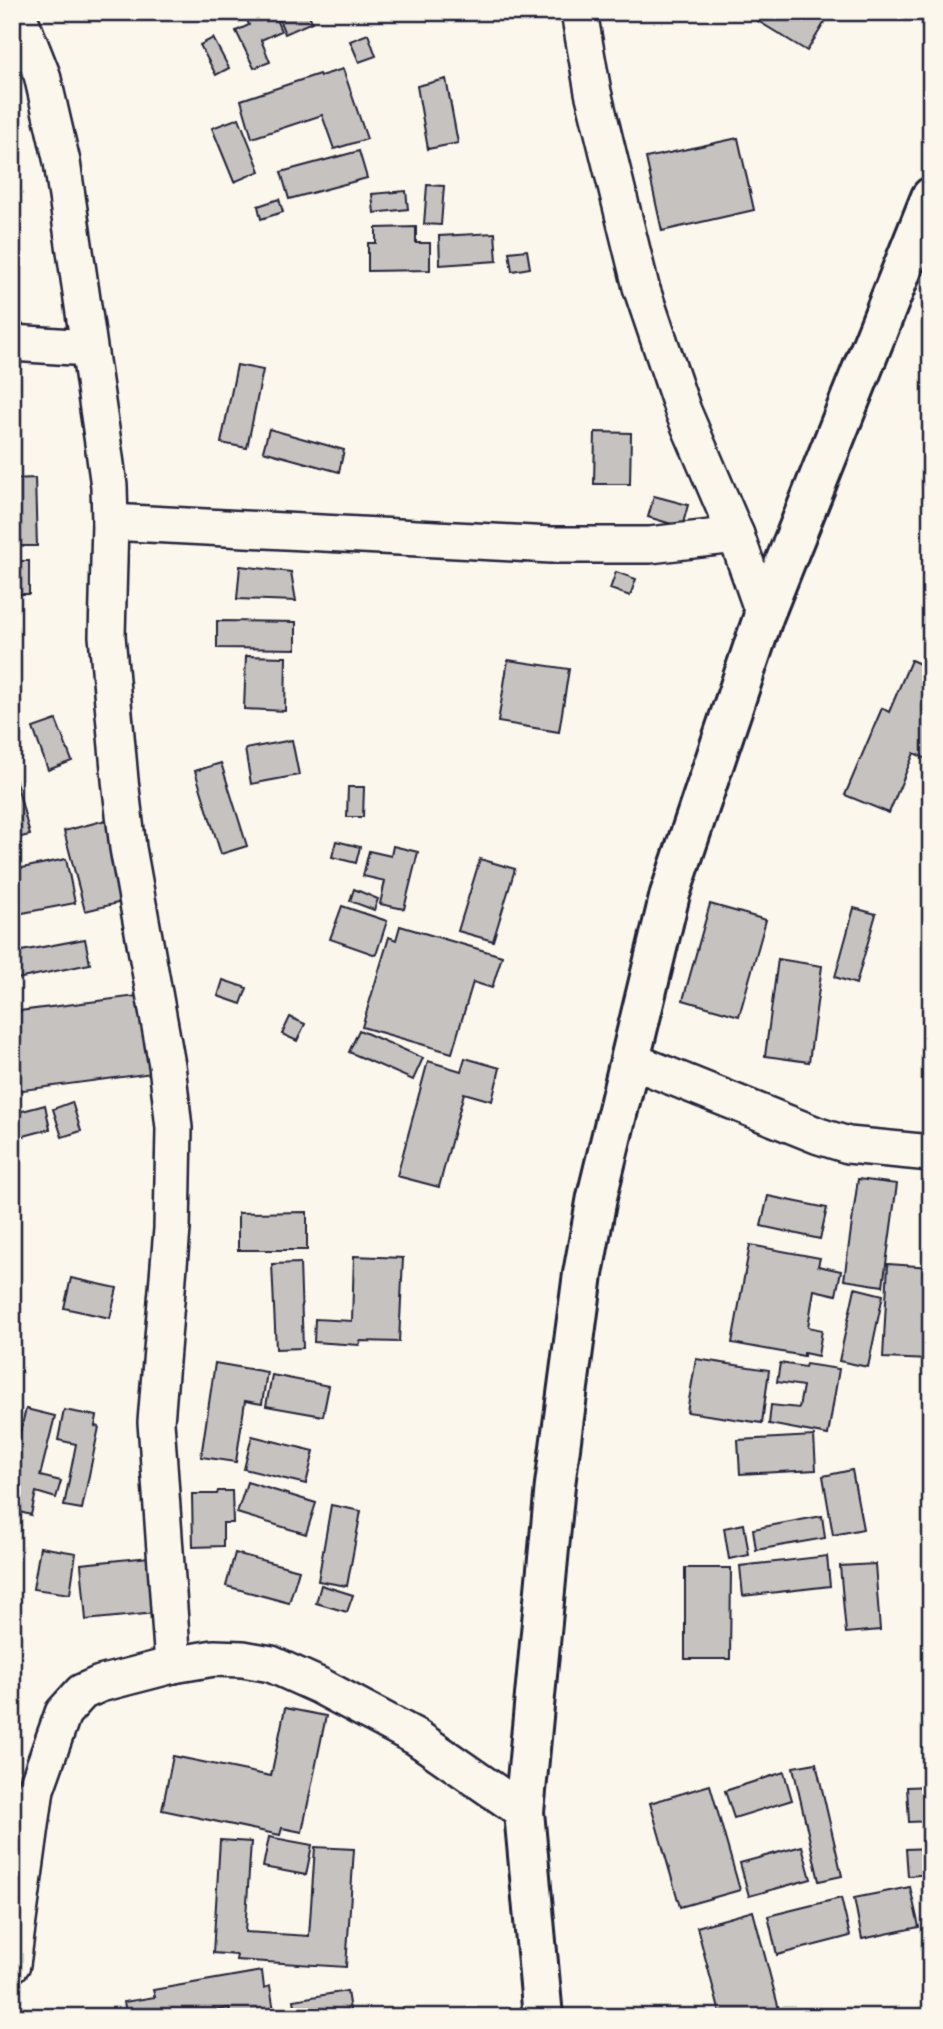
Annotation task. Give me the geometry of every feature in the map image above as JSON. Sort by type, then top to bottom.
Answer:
[{"type":"main road","points":[[543,2017],[524,1812],[555,1485],[583,1274],[597,1197],[670,894],[764,615],[931,197]]},
{"type":"street","points":[[17,12],[42,75],[62,162],[105,453],[110,522],[107,636],[120,779],[128,848],[167,1065],[174,1128],[172,1229],[156,1422],[173,1665]]},
{"type":"street","points":[[579,12],[593,92],[641,287],[683,411],[736,535],[764,615]]},
{"type":"street","points":[[12,343],[88,348]]},
{"type":"street","points":[[110,522],[551,545],[650,545],[736,535]]},
{"type":"street","points":[[630,1060],[838,1142],[878,1149],[931,1153]]},
{"type":"street","points":[[12,1964],[36,1788],[63,1713],[89,1688],[131,1674],[214,1658],[271,1664],[320,1686],[416,1737],[524,1812]]},
{"type":"building","points":[[244,12],[273,12],[281,31],[261,40],[270,62],[254,68],[236,31],[249,25]]},
{"type":"building","points":[[276,12],[308,12],[312,22],[285,34]]},
{"type":"building","points":[[743,12],[831,12],[807,51]]},
{"type":"building","points":[[368,34],[376,56],[359,62],[350,41]]},
{"type":"building","points":[[213,38],[229,68],[216,75],[200,45]]},
{"type":"building","points":[[343,69],[367,139],[334,149],[322,115],[252,138],[241,100],[319,74],[320,76]]},
{"type":"building","points":[[446,79],[458,143],[428,149],[417,86]]},
{"type":"building","points":[[239,118],[260,171],[234,182],[212,128]]},
{"type":"building","points":[[738,138],[754,210],[662,231],[646,158]]},
{"type":"building","points":[[359,151],[367,178],[289,199],[281,172]]},
{"type":"building","points":[[427,185],[444,186],[441,225],[424,224]]},
{"type":"building","points":[[406,191],[408,209],[374,213],[372,194]]},
{"type":"building","points":[[279,199],[283,212],[261,219],[258,206]]},
{"type":"building","points":[[416,227],[416,243],[430,243],[430,270],[368,271],[368,243],[376,243],[376,228]]},
{"type":"building","points":[[495,233],[497,261],[440,265],[439,236]]},
{"type":"building","points":[[527,250],[530,268],[512,271],[509,252]]},
{"type":"building","points":[[237,365],[263,370],[247,448],[221,443]]},
{"type":"building","points":[[12,415],[17,449],[12,450]]},
{"type":"building","points":[[269,429],[344,450],[339,472],[263,451]]},
{"type":"building","points":[[595,432],[631,433],[630,484],[594,484]]},
{"type":"building","points":[[35,478],[37,546],[12,546],[12,479]]},
{"type":"building","points":[[654,496],[688,505],[682,527],[648,517]]},
{"type":"building","points":[[12,561],[29,561],[29,594],[12,594]]},
{"type":"building","points":[[240,566],[291,572],[296,601],[237,599]]},
{"type":"building","points":[[616,572],[636,579],[630,596],[610,589]]},
{"type":"building","points":[[217,621],[296,622],[296,649],[217,648]]},
{"type":"building","points":[[246,656],[286,657],[285,711],[244,709]]},
{"type":"building","points":[[508,660],[569,669],[559,732],[498,722]]},
{"type":"building","points":[[911,660],[931,669],[931,761],[914,753],[889,813],[845,795],[882,708],[889,712]]},
{"type":"building","points":[[56,720],[72,761],[48,770],[33,728]]},
{"type":"building","points":[[292,740],[299,775],[251,784],[245,749]]},
{"type":"building","points":[[221,763],[247,846],[221,854],[195,771]]},
{"type":"building","points":[[14,774],[30,835],[12,839],[12,775]]},
{"type":"building","points":[[348,787],[364,787],[363,817],[347,817]]},
{"type":"building","points":[[110,819],[130,900],[85,911],[64,831]]},
{"type":"building","points":[[336,841],[360,847],[356,863],[332,857]]},
{"type":"building","points":[[393,846],[418,852],[404,909],[380,904],[385,881],[363,876],[369,851],[391,856]]},
{"type":"building","points":[[66,859],[75,903],[12,915],[12,870]]},
{"type":"building","points":[[480,859],[515,869],[493,941],[458,931]]},
{"type":"building","points":[[354,889],[378,899],[374,910],[350,901]]},
{"type":"building","points":[[710,904],[766,920],[739,1016],[683,1000]]},
{"type":"building","points":[[342,906],[387,921],[376,955],[330,939]]},
{"type":"building","points":[[854,908],[876,914],[856,984],[835,977]]},
{"type":"building","points":[[400,926],[502,956],[492,988],[473,982],[452,1053],[362,1027],[389,937],[396,940]]},
{"type":"building","points":[[12,932],[16,952],[85,939],[90,964],[12,980]]},
{"type":"building","points":[[778,959],[822,966],[809,1062],[765,1056]]},
{"type":"building","points":[[223,980],[247,988],[241,1004],[218,996]]},
{"type":"building","points":[[144,995],[153,1073],[16,1091],[12,1060],[12,1012]]},
{"type":"building","points":[[290,1017],[305,1024],[297,1041],[282,1034]]},
{"type":"building","points":[[359,1030],[423,1058],[413,1080],[349,1052]]},
{"type":"building","points":[[465,1058],[500,1068],[492,1101],[464,1093],[439,1187],[397,1176],[428,1061],[461,1071]]},
{"type":"building","points":[[72,1102],[81,1131],[62,1137],[53,1109]]},
{"type":"building","points":[[45,1105],[50,1129],[20,1137],[15,1113]]},
{"type":"building","points":[[858,1179],[897,1184],[883,1286],[844,1280]]},
{"type":"building","points":[[768,1196],[827,1208],[820,1239],[761,1226]]},
{"type":"building","points":[[307,1212],[307,1250],[238,1250],[238,1213]]},
{"type":"building","points":[[750,1245],[820,1258],[818,1266],[841,1271],[836,1295],[814,1290],[808,1327],[822,1330],[818,1356],[732,1343]]},
{"type":"building","points":[[354,1256],[403,1258],[399,1342],[360,1341],[359,1345],[314,1342],[315,1319],[352,1321]]},
{"type":"building","points":[[300,1263],[303,1348],[276,1349],[272,1264]]},
{"type":"building","points":[[888,1264],[931,1267],[931,1360],[883,1358]]},
{"type":"building","points":[[71,1278],[117,1288],[110,1318],[64,1308]]},
{"type":"building","points":[[855,1288],[883,1295],[868,1367],[839,1361]]},
{"type":"building","points":[[696,1359],[769,1370],[762,1423],[687,1412]]},
{"type":"building","points":[[215,1363],[267,1372],[262,1404],[245,1401],[236,1462],[201,1457]]},
{"type":"building","points":[[780,1363],[839,1369],[828,1435],[769,1424],[771,1405],[799,1408],[803,1386],[777,1382]]},
{"type":"building","points":[[272,1375],[329,1386],[323,1416],[266,1406]]},
{"type":"building","points":[[26,1409],[55,1416],[40,1476],[61,1481],[56,1498],[36,1492],[31,1515],[12,1510],[12,1463]]},
{"type":"building","points":[[64,1410],[97,1416],[95,1426],[99,1427],[82,1509],[64,1506],[76,1444],[58,1440]]},
{"type":"building","points":[[252,1436],[314,1451],[306,1484],[244,1469]]},
{"type":"building","points":[[814,1436],[816,1470],[740,1474],[738,1440]]},
{"type":"building","points":[[852,1470],[863,1529],[833,1535],[823,1476]]},
{"type":"building","points":[[931,1472],[931,1495],[925,1495],[924,1473]]},
{"type":"building","points":[[247,1482],[316,1503],[306,1534],[237,1513]]},
{"type":"building","points":[[218,1491],[232,1491],[233,1523],[223,1523],[223,1546],[193,1547],[192,1494],[217,1494]]},
{"type":"building","points":[[331,1505],[361,1511],[347,1586],[318,1581]]},
{"type":"building","points":[[822,1516],[825,1538],[756,1550],[753,1529]]},
{"type":"building","points":[[744,1524],[749,1555],[729,1559],[724,1528]]},
{"type":"building","points":[[925,1530],[931,1530],[931,1552],[926,1552]]},
{"type":"building","points":[[40,1547],[76,1553],[70,1594],[33,1589]]},
{"type":"building","points":[[235,1553],[299,1570],[289,1603],[226,1586]]},
{"type":"building","points":[[827,1556],[830,1586],[743,1596],[740,1566]]},
{"type":"building","points":[[149,1557],[155,1613],[86,1620],[81,1564]]},
{"type":"building","points":[[875,1564],[880,1630],[846,1633],[840,1566]]},
{"type":"building","points":[[685,1568],[731,1568],[730,1659],[685,1659]]},
{"type":"building","points":[[321,1585],[353,1595],[347,1612],[316,1603]]},
{"type":"building","points":[[285,1708],[326,1716],[302,1832],[282,1828],[280,1835],[162,1810],[173,1756],[271,1776]]},
{"type":"building","points":[[816,1763],[842,1876],[819,1881],[793,1767]]},
{"type":"building","points":[[784,1772],[792,1800],[734,1818],[725,1791]]},
{"type":"building","points":[[710,1785],[740,1890],[680,1907],[650,1803]]},
{"type":"building","points":[[931,1786],[931,1821],[909,1822],[907,1787]]},
{"type":"building","points":[[269,1837],[312,1845],[306,1875],[263,1867]]},
{"type":"building","points":[[220,1840],[251,1842],[245,1932],[309,1936],[315,1847],[354,1849],[346,1967],[236,1960],[237,1955],[213,1953]]},
{"type":"building","points":[[802,1846],[811,1879],[749,1896],[740,1863]]},
{"type":"building","points":[[931,1848],[931,1874],[908,1876],[906,1849]]},
{"type":"building","points":[[910,1887],[919,1927],[862,1939],[854,1898]]},
{"type":"building","points":[[841,1898],[850,1936],[777,1955],[768,1916]]},
{"type":"building","points":[[753,1911],[781,2017],[721,2017],[697,1927]]},
{"type":"building","points":[[262,1971],[264,1988],[270,1986],[275,2017],[231,2017],[229,2008],[182,2017],[127,2017],[124,2002],[155,1997],[153,1990]]},
{"type":"building","points":[[347,1991],[351,2017],[297,2017],[294,2000]]}]
